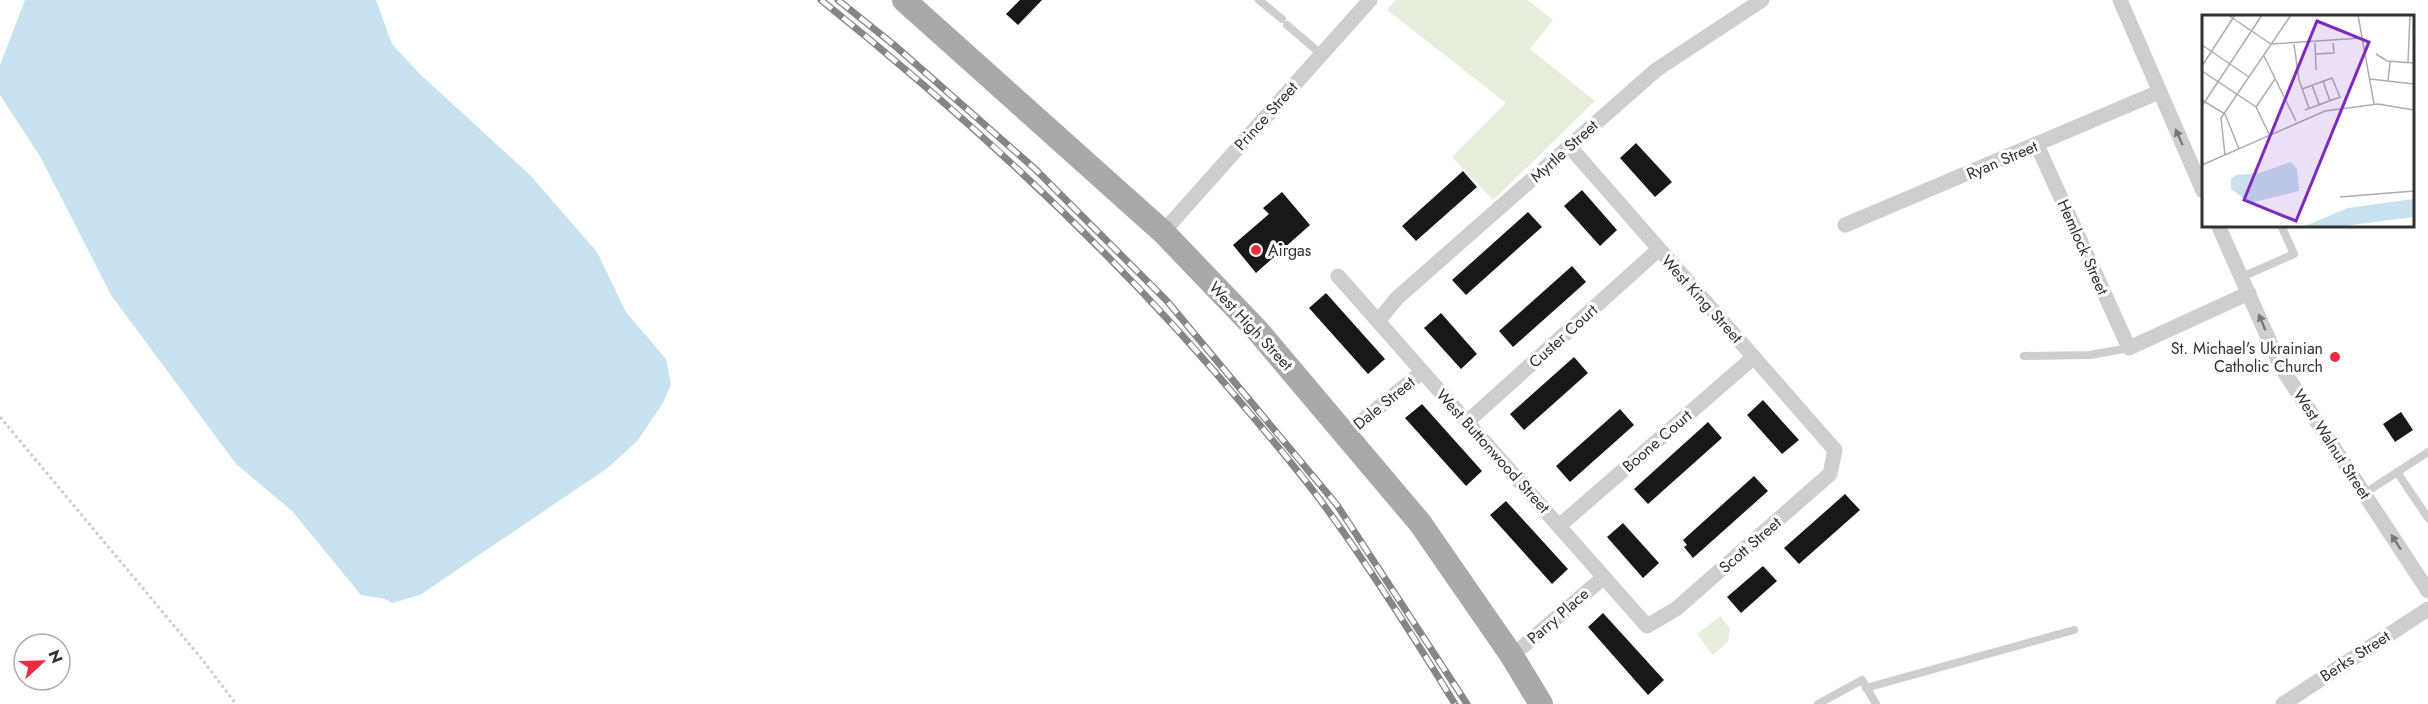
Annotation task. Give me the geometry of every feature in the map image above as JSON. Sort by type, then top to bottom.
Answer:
[{"type":"main road","name":"West High Street","points":[[904,0],[1163,232],[1257,330],[1420,523],[1512,656],[1541,704]]},
{"type":"street","name":"Prince Street","points":[[1163,232],[1370,0]]},
{"type":"street","name":"Myrtle Street","points":[[1379,320],[1397,298],[1656,70],[1762,0]]},
{"type":"street","points":[[2120,0],[2202,189]]},
{"type":"street","name":"Ryan Street","points":[[1845,225],[2037,146],[2158,92]]},
{"type":"street","name":"Hemlock Street","points":[[2037,146],[2129,348]]},
{"type":"street","name":"West King Street","points":[[1570,147],[1835,450]]},
{"type":"street","name":"West Walnut Street","points":[[2218,226],[2281,367],[2428,591]]},
{"type":"street","name":"Custer Court","points":[[1467,422],[1658,250]]},
{"type":"street","name":"West Buttonwood Street","points":[[1338,276],[1647,626]]},
{"type":"street","points":[[2129,348],[2249,293]]},
{"type":"street","name":"Boone Court","points":[[1559,526],[1754,357]]},
{"type":"street","name":"Dale Street","points":[[1346,434],[1422,372]]},
{"type":"street","name":"Scott Street","points":[[1647,626],[1676,609],[1830,474],[1835,450]]},
{"type":"street","name":"Parry Place","points":[[1512,656],[1604,577]]},
{"type":"street","name":"Berks Street","points":[[2283,704],[2428,609]]},
{"type":"lane","points":[[1259,0],[1321,54]]},
{"type":"lane","points":[[2242,277],[2294,254],[2282,226]]},
{"type":"lane","points":[[2024,356],[2090,355],[2129,348]]},
{"type":"lane","points":[[2365,494],[2428,452]]},
{"type":"lane","points":[[2397,472],[2428,518]]},
{"type":"lane","points":[[1866,688],[2074,630]]},
{"type":"lane","points":[[1818,704],[1862,680],[1876,704]]},
{"type":"path","points":[[0,417],[186,639],[236,704]]},
{"type":"green space","points":[[1396,0],[1528,0],[1553,20],[1530,49],[1595,101],[1493,200],[1452,157],[1506,103],[1387,10]]},
{"type":"green space","points":[[1720,616],[1730,629],[1728,642],[1713,655],[1697,634]]},
{"type":"water","points":[[25,0],[376,0],[392,44],[420,74],[531,176],[597,252],[626,312],[666,359],[671,384],[663,403],[638,440],[609,467],[420,595],[392,603],[385,599],[361,595],[292,511],[236,464],[111,295],[41,158],[0,95],[0,65]]},
{"type":"building","points":[[1020,0],[1042,0],[1018,25],[1006,14]]},
{"type":"building","points":[[1636,143],[1672,182],[1655,197],[1620,158]]},
{"type":"building","points":[[1463,171],[1477,187],[1416,241],[1402,226]]},
{"type":"building","points":[[1582,190],[1617,230],[1600,246],[1564,206]]},
{"type":"building","points":[[1282,192],[1310,225],[1256,273],[1233,245],[1269,214],[1263,208]]},
{"type":"building","points":[[1528,212],[1542,227],[1466,295],[1452,280]]},
{"type":"building","points":[[1572,266],[1586,282],[1513,347],[1499,331]]},
{"type":"building","points":[[1326,293],[1385,359],[1368,374],[1309,308]]},
{"type":"building","points":[[1441,313],[1477,354],[1461,369],[1424,328]]},
{"type":"building","points":[[1574,357],[1588,373],[1524,430],[1510,414]]},
{"type":"building","points":[[1763,400],[1799,440],[1782,454],[1747,415]]},
{"type":"building","points":[[1422,404],[1482,471],[1466,486],[1405,418]]},
{"type":"building","points":[[1620,409],[1634,425],[1570,482],[1556,466]]},
{"type":"building","points":[[2401,412],[2413,430],[2395,442],[2383,424]]},
{"type":"building","points":[[1708,422],[1722,438],[1648,504],[1634,489]]},
{"type":"building","points":[[1754,476],[1768,491],[1693,558],[1684,547],[1687,545],[1683,540]]},
{"type":"building","points":[[1845,494],[1860,510],[1799,564],[1784,548]]},
{"type":"building","points":[[1506,501],[1568,569],[1552,584],[1490,515]]},
{"type":"building","points":[[1623,523],[1659,563],[1643,578],[1607,537]]},
{"type":"building","points":[[1763,566],[1777,581],[1741,613],[1727,597]]},
{"type":"building","points":[[1603,613],[1664,680],[1648,695],[1588,627]]},
{"type":"railway","points":[[821,0],[991,144],[1098,246],[1200,354],[1279,448],[1346,535],[1455,704]]},
{"type":"railway","points":[[838,0],[894,45],[1034,168],[1167,301],[1337,505],[1467,704]]},
{"type":"place","name":"Airgas","points":[[1256,250]]},
{"type":"place","name":"St. Michael's Ukrainian Catholic Church","points":[[2335,357]]}]
